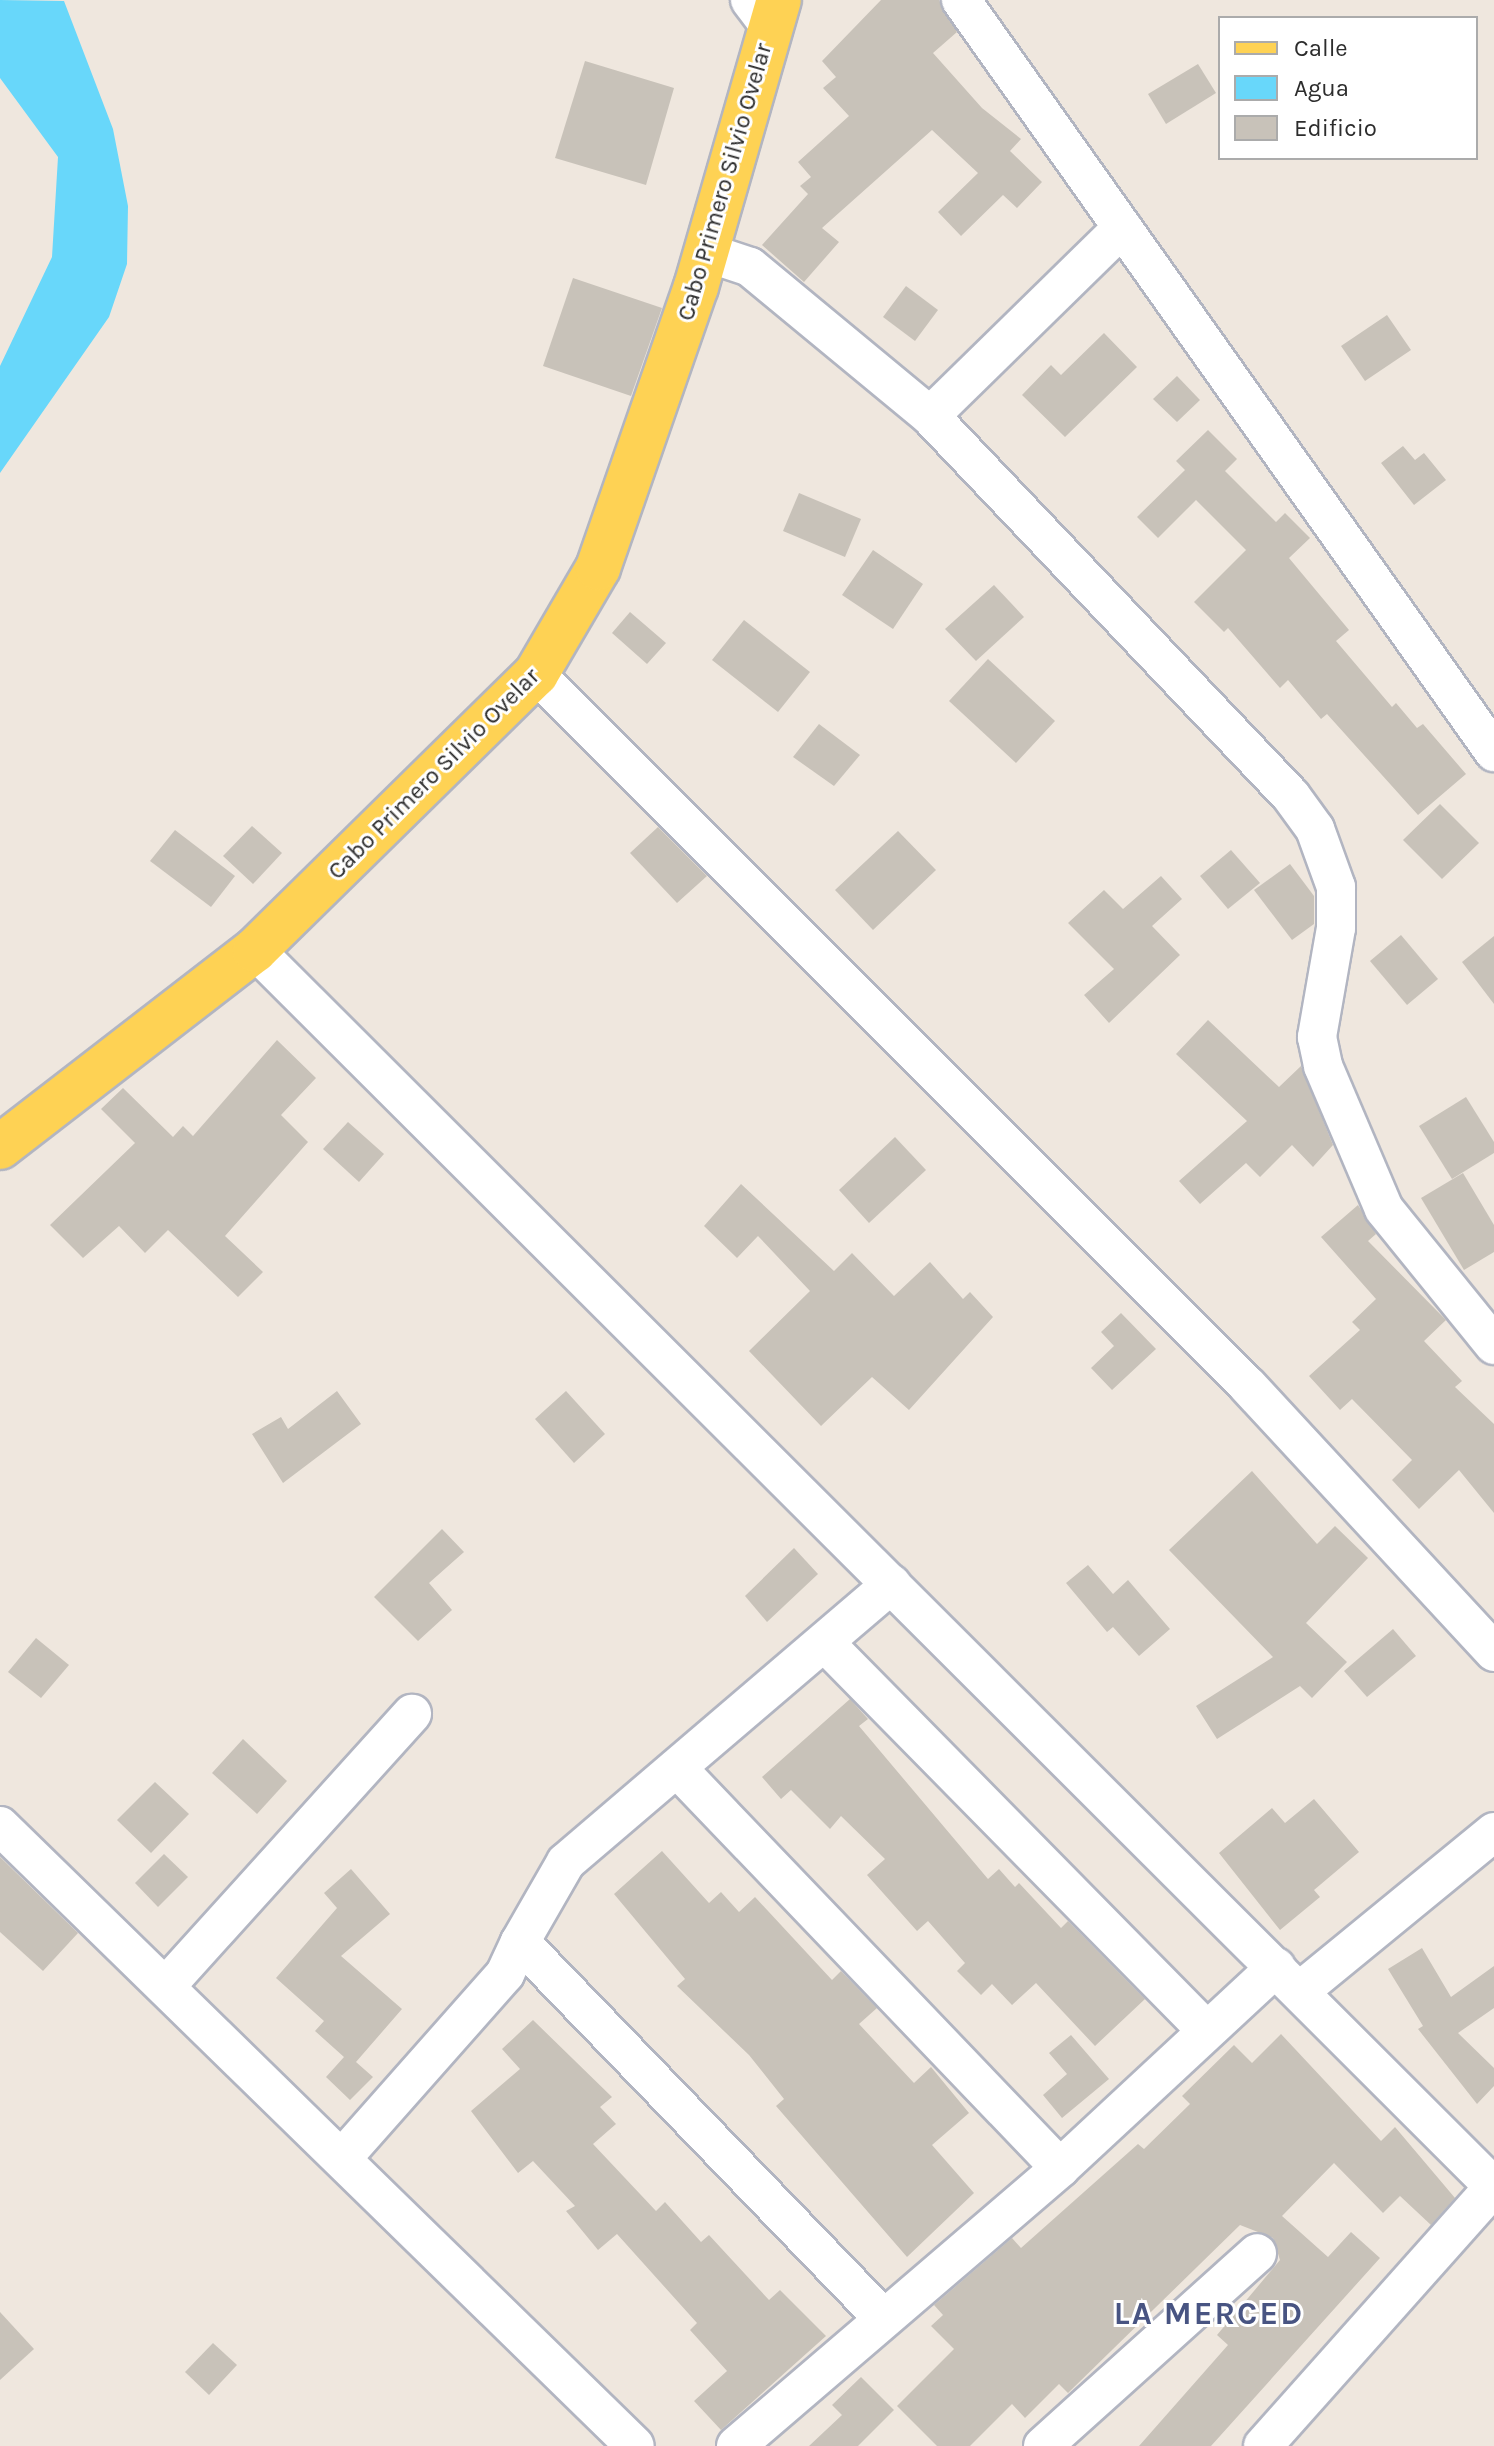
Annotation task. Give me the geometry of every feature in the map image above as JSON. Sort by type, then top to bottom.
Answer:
[{"type":"main road","name":"Cabo Primero Silvio Ovelar","points":[[0,1147],[255,950],[536,674],[598,568],[705,252],[766,9]]},
{"type":"street","points":[[961,0],[1494,752]]},
{"type":"street","points":[[930,416],[1122,228]]},
{"type":"street","points":[[705,252],[750,267],[930,416],[1291,796],[1315,829],[1336,887],[1336,928],[1317,1037],[1323,1066],[1384,1209],[1494,1345]]},
{"type":"street","points":[[536,674],[1247,1385],[1494,1652]]},
{"type":"street","points":[[255,950],[1494,2187],[1263,2446]]},
{"type":"street","points":[[344,2156],[505,1974],[566,1862],[891,1584]]},
{"type":"street","points":[[825,1643],[1207,2031]]},
{"type":"street","points":[[166,1986],[412,1714]]},
{"type":"street","points":[[677,1768],[1060,2168]]},
{"type":"street","points":[[0,1826],[344,2156],[635,2446]]},
{"type":"street","points":[[736,2446],[1060,2168],[1207,2031],[1288,1979],[1494,1832]]},
{"type":"street","points":[[520,1942],[883,2318]]},
{"type":"street","points":[[1043,2446],[1257,2253]]},
{"type":"water","points":[[0,0],[64,1],[113,129],[128,206],[127,264],[109,317],[0,473],[0,366],[52,257],[58,157],[0,78]]},
{"type":"building","points":[[881,0],[939,0],[957,32],[933,53],[982,108],[1021,139],[1010,151],[1042,182],[1017,208],[1003,195],[961,236],[938,212],[978,173],[932,130],[822,228],[839,242],[804,282],[762,245],[808,194],[800,186],[811,177],[798,162],[849,116],[823,88],[836,77],[822,61]]},
{"type":"building","points":[[585,61],[674,88],[646,185],[555,158]]},
{"type":"building","points":[[1198,64],[1216,93],[1166,124],[1148,94]]},
{"type":"building","points":[[573,278],[662,308],[631,396],[543,366]]},
{"type":"building","points":[[906,286],[938,310],[915,341],[883,317]]},
{"type":"building","points":[[1387,315],[1411,350],[1365,381],[1341,346]]},
{"type":"building","points":[[1104,333],[1137,367],[1065,437],[1022,395],[1051,365],[1061,375]]},
{"type":"building","points":[[1177,376],[1200,400],[1177,422],[1153,399]]},
{"type":"building","points":[[1208,430],[1237,459],[1225,471],[1276,522],[1285,513],[1310,538],[1289,558],[1349,630],[1336,641],[1392,707],[1396,703],[1417,728],[1423,724],[1466,774],[1418,815],[1327,714],[1321,719],[1288,680],[1280,688],[1228,628],[1224,632],[1194,602],[1246,550],[1196,500],[1158,538],[1137,517],[1185,470],[1176,461]]},
{"type":"building","points":[[1403,446],[1415,460],[1424,453],[1446,480],[1414,505],[1381,463]]},
{"type":"building","points":[[799,493],[861,519],[845,557],[783,531]]},
{"type":"building","points":[[873,550],[923,584],[893,629],[842,595]]},
{"type":"building","points":[[994,585],[1024,617],[976,661],[945,629]]},
{"type":"building","points":[[630,612],[666,643],[647,664],[612,633]]},
{"type":"building","points":[[744,620],[810,672],[778,712],[712,660]]},
{"type":"building","points":[[988,659],[1055,721],[1016,763],[949,701]]},
{"type":"building","points":[[819,724],[860,755],[834,786],[793,757]]},
{"type":"building","points":[[1440,804],[1479,843],[1442,879],[1403,840]]},
{"type":"building","points":[[252,826],[282,853],[253,884],[223,856]]},
{"type":"building","points":[[658,827],[707,876],[677,903],[630,853]]},
{"type":"building","points":[[175,830],[235,876],[211,907],[150,861]]},
{"type":"building","points":[[898,831],[936,870],[873,930],[835,890]]},
{"type":"building","points":[[1231,850],[1260,883],[1228,909],[1200,876]]},
{"type":"building","points":[[1290,864],[1314,896],[1314,924],[1292,940],[1254,890]]},
{"type":"building","points":[[1161,876],[1182,899],[1152,926],[1180,955],[1109,1023],[1084,995],[1114,969],[1068,923],[1104,890],[1123,909]]},
{"type":"building","points":[[1401,935],[1438,979],[1407,1005],[1370,961]]},
{"type":"building","points":[[1494,936],[1494,1004],[1462,962]]},
{"type":"building","points":[[1208,1020],[1279,1087],[1301,1066],[1333,1145],[1313,1167],[1292,1145],[1260,1177],[1246,1163],[1200,1204],[1179,1181],[1247,1121],[1176,1054]]},
{"type":"building","points":[[277,1040],[316,1078],[281,1115],[308,1142],[225,1236],[263,1272],[238,1297],[168,1230],[145,1253],[119,1226],[83,1258],[50,1225],[135,1143],[101,1109],[123,1088],[173,1137],[183,1126],[193,1136]]},
{"type":"building","points":[[1466,1097],[1494,1142],[1494,1153],[1452,1179],[1419,1126]]},
{"type":"building","points":[[348,1122],[384,1154],[359,1182],[323,1149]]},
{"type":"building","points":[[895,1137],[926,1170],[869,1223],[839,1190]]},
{"type":"building","points":[[1463,1173],[1494,1225],[1494,1252],[1464,1270],[1421,1198]]},
{"type":"building","points":[[741,1184],[834,1271],[852,1253],[894,1296],[930,1262],[963,1299],[970,1292],[993,1317],[909,1410],[872,1377],[821,1426],[749,1351],[810,1291],[758,1236],[737,1258],[704,1226]]},
{"type":"building","points":[[1358,1205],[1376,1234],[1368,1241],[1446,1320],[1424,1341],[1462,1381],[1455,1387],[1494,1424],[1494,1513],[1459,1470],[1419,1509],[1392,1480],[1412,1460],[1352,1399],[1340,1410],[1309,1376],[1360,1330],[1352,1322],[1376,1299],[1321,1237]]},
{"type":"building","points":[[1121,1313],[1156,1349],[1112,1390],[1091,1368],[1114,1346],[1101,1332]]},
{"type":"building","points":[[337,1391],[361,1424],[283,1483],[252,1434],[281,1417],[288,1429]]},
{"type":"building","points":[[566,1391],[605,1434],[574,1463],[535,1419]]},
{"type":"building","points":[[1252,1471],[1317,1544],[1335,1526],[1368,1558],[1306,1623],[1347,1662],[1312,1698],[1300,1686],[1217,1739],[1196,1706],[1273,1657],[1169,1550]]},
{"type":"building","points":[[442,1529],[464,1552],[429,1583],[452,1610],[418,1641],[374,1597]]},
{"type":"building","points":[[794,1548],[818,1574],[767,1622],[745,1596]]},
{"type":"building","points":[[1088,1565],[1113,1594],[1128,1580],[1170,1629],[1139,1656],[1113,1627],[1107,1632],[1066,1583]]},
{"type":"building","points":[[1393,1629],[1416,1656],[1367,1697],[1344,1671]]},
{"type":"building","points":[[36,1638],[69,1665],[41,1698],[8,1672]]},
{"type":"building","points":[[850,1699],[868,1719],[859,1726],[988,1879],[999,1869],[1015,1887],[1019,1883],[1061,1928],[1068,1921],[1145,1999],[1095,2046],[1036,1983],[1012,2005],[992,1984],[981,1995],[957,1971],[965,1963],[928,1921],[917,1931],[867,1875],[885,1859],[841,1816],[830,1829],[791,1790],[781,1799],[762,1777]]},
{"type":"building","points":[[243,1739],[287,1781],[257,1814],[212,1773]]},
{"type":"building","points":[[155,1782],[189,1814],[151,1853],[117,1820]]},
{"type":"building","points":[[1314,1799],[1359,1852],[1314,1890],[1320,1897],[1280,1930],[1219,1853],[1272,1808],[1285,1823]]},
{"type":"building","points":[[662,1851],[709,1903],[721,1892],[739,1912],[755,1897],[832,1980],[841,1971],[877,2008],[859,2024],[914,2083],[931,2067],[969,2113],[932,2145],[974,2193],[907,2257],[776,2106],[784,2099],[749,2055],[677,1986],[685,1979],[614,1894]]},
{"type":"building","points":[[164,1854],[188,1877],[158,1907],[135,1883]]},
{"type":"building","points":[[0,1857],[78,1933],[43,1971],[0,1932]]},
{"type":"building","points":[[351,1869],[390,1914],[341,1956],[402,2009],[356,2062],[373,2077],[350,2100],[326,2077],[344,2057],[315,2031],[324,2021],[276,1978],[337,1908],[324,1893]]},
{"type":"building","points":[[1422,1948],[1451,1997],[1494,1966],[1494,2008],[1458,2033],[1494,2068],[1494,2086],[1477,2104],[1418,2029],[1423,2026],[1388,1969]]},
{"type":"building","points":[[533,2020],[612,2097],[600,2107],[616,2124],[593,2144],[656,2211],[665,2202],[701,2242],[709,2235],[769,2300],[780,2290],[826,2336],[721,2430],[694,2401],[727,2371],[690,2330],[697,2323],[617,2234],[598,2250],[566,2211],[575,2206],[533,2161],[518,2173],[471,2111],[520,2069],[502,2049]]},
{"type":"building","points":[[1281,2034],[1381,2141],[1395,2127],[1455,2198],[1431,2225],[1400,2196],[1383,2213],[1334,2163],[1282,2216],[1328,2257],[1351,2232],[1380,2258],[1211,2446],[1139,2446],[1228,2345],[1217,2335],[1280,2260],[1273,2238],[1240,2225],[1068,2393],[1059,2384],[1025,2418],[1012,2404],[970,2446],[937,2446],[897,2406],[954,2349],[931,2326],[943,2315],[934,2305],[1012,2238],[1021,2248],[1138,2144],[1144,2149],[1190,2104],[1182,2096],[1234,2045],[1252,2063]]},
{"type":"building","points":[[1071,2035],[1109,2079],[1062,2118],[1043,2095],[1067,2074],[1049,2053]]},
{"type":"building","points":[[0,2312],[34,2349],[0,2380]]},
{"type":"building","points":[[213,2343],[237,2365],[209,2395],[185,2372]]},
{"type":"building","points":[[861,2377],[894,2410],[858,2446],[809,2446],[842,2415],[832,2405]]},
{"type":"district","name":"LA MERCED","points":[[1209,2314]]}]
